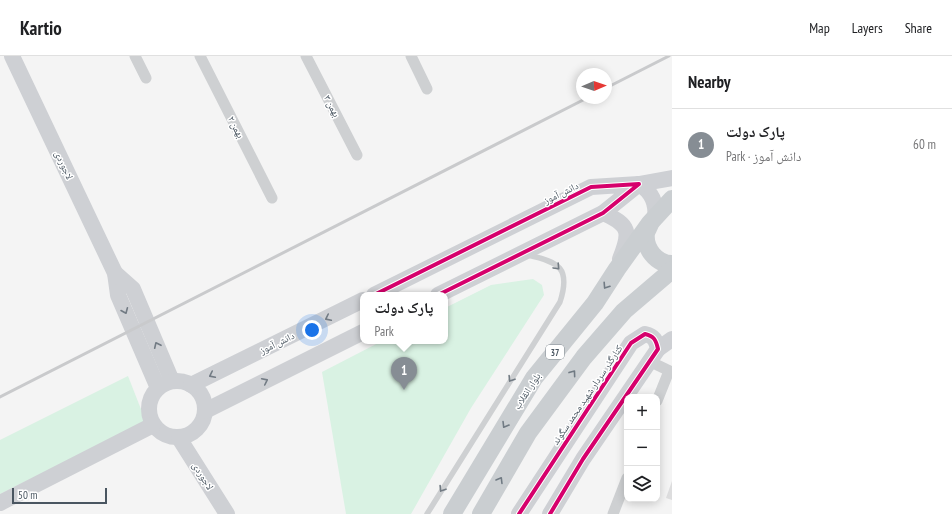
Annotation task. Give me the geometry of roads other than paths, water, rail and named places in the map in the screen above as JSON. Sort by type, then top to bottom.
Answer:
[{"type":"main road","name":"بلوار انقلاب","points":[[452,514],[534,378],[595,303],[617,269],[653,220],[672,199]]},
{"type":"main road","points":[[653,220],[646,233],[646,244],[651,254],[659,261],[672,264]]},
{"type":"main road","name":"37","points":[[481,514],[528,433],[584,357],[624,311],[672,270]]},
{"type":"street","name":"لاجوردی","points":[[12,56],[115,274],[118,295],[165,385]]},
{"type":"street","points":[[135,56],[146,78]]},
{"type":"street","name":"بهمن ۲","points":[[200,56],[272,198]]},
{"type":"street","name":"بهمن ۳","points":[[306,56],[357,155]]},
{"type":"street","points":[[411,56],[427,89]]},
{"type":"street","name":"دانش آموز","points":[[380,292],[591,187],[639,184],[672,178]]},
{"type":"street","points":[[444,292],[603,212],[639,184],[650,193],[653,198],[656,211],[653,220]]},
{"type":"street","points":[[603,212],[618,219],[624,225],[626,231],[627,243],[617,269]]},
{"type":"street","name":"دانش آموز","points":[[191,385],[360,301]]},
{"type":"street","points":[[205,411],[360,334]]},
{"type":"street","name":"کنارگذر سردار شهید محمد سگوند","points":[[519,514],[631,343],[645,334],[652,336],[656,341],[655,355]]},
{"type":"street","points":[[550,514],[583,459],[655,355],[672,339]]},
{"type":"street","points":[[655,355],[671,371],[660,395]]},
{"type":"street","points":[[182,381],[191,385],[202,396],[205,411],[202,421],[197,429],[189,435],[179,438],[164,435],[153,425],[149,415],[149,405],[152,396],[165,385],[182,381]]},
{"type":"street","points":[[0,503],[153,425]]},
{"type":"street","name":"لاجوردی","points":[[179,438],[227,514]]},
{"type":"street","points":[[613,514],[624,486]]},
{"type":"lane","points":[[427,514],[560,302],[565,288],[564,275],[559,267],[553,262],[544,258],[522,253]]},
{"type":"railway","points":[[612,85],[669,56]]},
{"type":"railway","points":[[0,397],[576,104]]},
{"type":"place","name":"پارک دولت","points":[[404,390]]}]
